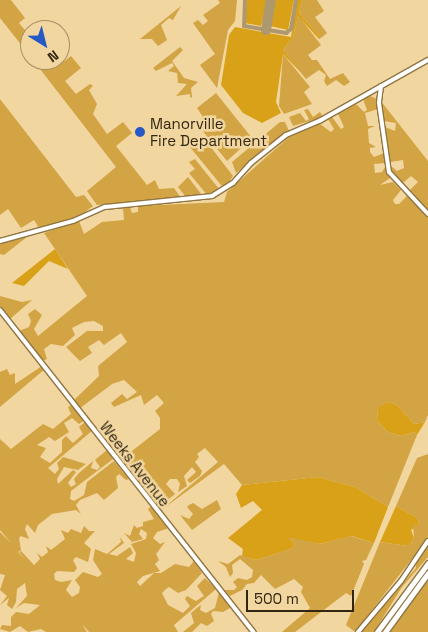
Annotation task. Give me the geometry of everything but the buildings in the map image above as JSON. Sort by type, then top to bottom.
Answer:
[{"type":"highway","points":[[377,632],[428,563]]},
{"type":"highway","points":[[385,632],[428,573]]},
{"type":"street","points":[[0,240],[73,221],[105,207],[212,196],[234,183],[251,164],[286,135],[373,91],[428,60]]},
{"type":"street","points":[[381,86],[380,95],[389,172],[428,214]]},
{"type":"street","points":[[373,91],[380,95]]},
{"type":"street","name":"Weeks Avenue","points":[[0,310],[253,632]]},
{"type":"street","points":[[358,632],[401,581],[428,541]]},
{"type":"shaded area","points":[[0,0],[11,0],[25,18],[20,20],[19,23],[20,43],[0,18]]},
{"type":"shaded area","points":[[218,0],[237,0],[235,21],[228,30],[217,88],[200,65],[215,54],[193,23],[198,20],[203,25],[208,21],[203,15],[220,3]]},
{"type":"shaded area","points":[[247,0],[268,0],[261,26],[244,23]]},
{"type":"shaded area","points":[[274,0],[294,0],[288,30],[270,26]]},
{"type":"shaded area","points":[[297,0],[302,0],[299,13],[321,38],[319,39],[298,16],[293,37],[283,50],[307,79],[283,54],[276,102],[281,113],[262,123],[243,113],[221,85],[229,35],[235,27],[291,37]]},
{"type":"shaded area","points":[[302,0],[317,0],[324,11],[315,17],[327,33],[321,38],[299,13]]},
{"type":"shaded area","points":[[181,6],[173,20],[169,18],[161,25],[167,40],[158,46],[152,39],[140,39]]},
{"type":"shaded area","points":[[298,15],[321,45],[308,55],[312,60],[317,60],[330,79],[343,73],[350,82],[344,86],[336,80],[327,86],[324,81],[326,75],[319,70],[306,79],[283,50],[293,37]]},
{"type":"shaded area","points":[[180,47],[183,50],[172,61],[184,78],[198,82],[191,88],[192,97],[190,98],[190,94],[176,96],[187,84],[178,83],[177,73],[168,71],[174,66],[172,63],[156,71],[153,68]]},
{"type":"shaded area","points":[[283,54],[310,87],[304,92],[312,104],[284,114],[279,106]]},
{"type":"shaded area","points":[[70,57],[81,68],[65,81],[76,94],[90,84],[93,86],[89,90],[97,104],[93,114],[107,134],[123,122],[132,133],[116,146],[147,185],[155,180],[159,189],[174,188],[181,198],[97,205],[87,191],[116,167],[41,70],[70,70]]},
{"type":"shaded area","points":[[216,93],[252,138],[227,161],[197,124],[203,117],[197,108]]},
{"type":"shaded area","points":[[370,96],[377,99],[378,109],[365,113],[368,126],[375,126],[368,129],[369,143],[376,147],[370,148],[370,152],[374,157],[384,153],[386,163],[374,164],[375,173],[382,172],[386,165],[390,178],[380,185],[393,182],[401,190],[393,200],[395,204],[399,204],[408,195],[428,217],[428,415],[425,422],[414,424],[397,405],[387,402],[378,409],[377,421],[388,432],[401,436],[414,432],[417,435],[388,507],[355,487],[318,477],[242,485],[224,464],[160,511],[218,462],[205,448],[197,454],[199,457],[195,462],[202,471],[200,476],[190,483],[187,480],[196,472],[192,467],[184,476],[187,486],[178,492],[180,484],[177,479],[170,479],[166,484],[175,494],[166,501],[162,494],[157,494],[162,504],[158,507],[123,458],[160,429],[160,418],[155,411],[164,403],[157,395],[144,405],[141,395],[114,407],[111,403],[122,394],[127,399],[137,392],[124,380],[112,384],[79,409],[74,400],[99,376],[98,366],[127,342],[121,333],[104,345],[99,340],[88,347],[92,353],[80,361],[66,347],[87,331],[103,331],[103,326],[94,321],[84,322],[72,328],[75,335],[63,346],[51,344],[44,349],[47,359],[42,361],[19,331],[29,327],[31,321],[28,314],[35,309],[42,315],[34,329],[38,336],[87,296],[44,233],[79,221],[84,234],[102,222],[124,220],[123,208],[130,207],[132,213],[138,212],[138,206],[224,202],[227,192],[289,137],[320,124],[331,132],[334,129],[328,119],[332,117],[341,129],[344,127],[338,114],[356,104],[364,112],[367,110],[363,99]]},
{"type":"shaded area","points":[[0,99],[76,197],[84,195],[93,206],[80,216],[39,228],[34,220],[21,228],[8,209],[0,215]]},
{"type":"shaded area","points":[[380,100],[428,161],[428,210],[410,190],[418,182],[411,176],[402,184],[393,174],[391,166],[397,171],[404,168],[403,160],[390,162],[385,127],[395,131],[396,123],[384,121]]},
{"type":"shaded area","points":[[308,109],[313,117],[320,112],[323,117],[293,126],[289,117],[300,113],[306,121],[309,119],[304,110]]},
{"type":"shaded area","points":[[280,122],[285,122],[289,131],[236,173],[232,162]]},
{"type":"shaded area","points":[[203,137],[233,176],[226,186],[221,185],[190,147]]},
{"type":"shaded area","points":[[195,159],[219,189],[218,191],[208,196],[189,173],[195,169],[189,162]]},
{"type":"shaded area","points":[[188,177],[202,196],[186,197],[178,187]]},
{"type":"shaded area","points":[[32,233],[4,255],[0,254],[0,242]]},
{"type":"shaded area","points":[[55,249],[68,269],[49,261],[24,286],[12,283]]},
{"type":"shaded area","points":[[0,296],[22,302],[32,300],[10,319],[0,306]]},
{"type":"shaded area","points":[[42,366],[45,369],[0,407],[0,372],[7,369],[10,375],[15,373],[15,384]]},
{"type":"shaded area","points":[[387,402],[397,405],[414,424],[425,422],[417,435],[414,432],[401,436],[388,432],[377,421],[378,408]]},
{"type":"shaded area","points":[[73,404],[85,420],[79,424],[72,418],[64,423],[69,432],[55,441],[49,437],[37,445],[46,448],[40,457],[50,463],[62,452],[62,440],[66,436],[73,443],[83,434],[79,427],[85,422],[93,430],[48,468],[55,474],[59,469],[57,463],[63,457],[86,464],[78,470],[64,467],[57,479],[58,484],[73,470],[76,472],[68,483],[71,487],[76,484],[74,479],[93,461],[91,468],[97,470],[100,467],[95,460],[107,450],[113,459],[71,491],[70,499],[74,501],[84,495],[87,482],[114,461],[129,479],[126,480],[119,474],[116,477],[118,488],[104,500],[97,493],[80,500],[76,505],[81,514],[76,510],[52,514],[38,525],[35,533],[27,524],[25,529],[29,539],[21,536],[19,538],[21,550],[18,552],[26,560],[19,552],[21,551],[34,565],[40,559],[37,553],[42,557],[48,552],[46,546],[51,550],[65,539],[61,530],[68,533],[71,529],[81,533],[84,526],[89,531],[95,531],[84,543],[91,549],[88,562],[76,557],[73,560],[77,568],[74,572],[57,571],[54,574],[55,580],[61,582],[72,580],[66,590],[72,597],[79,593],[80,587],[75,580],[83,572],[98,577],[102,574],[93,560],[95,549],[107,554],[121,542],[120,537],[124,543],[109,554],[117,556],[130,547],[133,553],[126,559],[134,562],[136,553],[131,544],[146,539],[147,533],[141,529],[139,534],[143,539],[132,542],[124,533],[130,536],[134,525],[137,528],[143,526],[143,522],[154,519],[148,509],[152,506],[169,528],[157,532],[153,538],[160,544],[165,542],[156,554],[159,560],[155,564],[160,571],[143,576],[137,582],[140,586],[154,573],[161,573],[175,564],[189,567],[194,561],[202,573],[186,590],[178,593],[169,587],[166,589],[162,593],[168,605],[183,613],[190,606],[185,599],[187,596],[196,601],[204,596],[197,586],[205,578],[216,589],[174,625],[178,632],[89,632],[82,624],[87,632],[46,632],[41,629],[28,632],[20,626],[10,632],[0,629],[2,625],[11,626],[11,617],[16,612],[29,614],[40,605],[24,603],[16,608],[27,596],[25,583],[17,589],[16,602],[12,609],[7,605],[9,598],[0,605],[7,596],[0,590],[5,575],[0,574],[0,532],[11,543],[0,530],[0,439],[11,449],[43,424],[53,429],[71,414],[68,407]]},
{"type":"shaded area","points":[[428,454],[428,538],[355,632],[346,625],[380,542],[408,546],[414,538],[413,524],[420,525],[417,518],[396,506],[417,458]]},
{"type":"shaded area","points":[[318,477],[355,487],[388,507],[374,543],[352,536],[320,544],[289,538],[295,544],[291,549],[256,560],[242,556],[243,549],[228,538],[262,510],[253,501],[241,508],[236,494],[242,485]]},
{"type":"shaded area","points":[[217,500],[221,509],[192,530],[180,515],[189,519],[193,514],[187,507],[189,505],[193,503],[202,509]]},
{"type":"shaded area","points":[[396,506],[417,518],[420,525],[411,530],[414,538],[408,546],[380,542]]},
{"type":"shaded area","points":[[351,536],[374,543],[366,560],[362,561],[364,564],[351,596],[346,593],[295,632],[282,632],[310,608],[301,592],[303,587],[294,579],[275,589],[261,575],[254,583],[247,584],[242,590],[230,596],[223,590],[234,590],[237,587],[233,582],[238,578],[247,580],[252,577],[253,570],[240,559],[232,565],[233,573],[230,577],[226,567],[218,561],[228,564],[240,555],[256,560],[291,549],[295,544],[288,537],[320,544]]},
{"type":"shaded area","points":[[428,545],[428,557],[402,587],[374,632],[360,632],[416,568],[415,561]]},
{"type":"shaded area","points":[[428,579],[428,632],[389,632]]},
{"type":"shaded area","points":[[219,592],[230,608],[223,612],[213,611],[211,614],[214,621],[207,626],[201,623],[192,632],[183,632],[194,623],[191,613],[198,607],[201,605],[200,610],[206,613],[215,608]]},
{"type":"taxiway","points":[[245,0],[244,26],[286,33],[291,29],[296,0]]},
{"type":"runway","points":[[266,30],[271,0]]},
{"type":"place","name":"Manorville Fire Department","points":[[140,132]]}]
